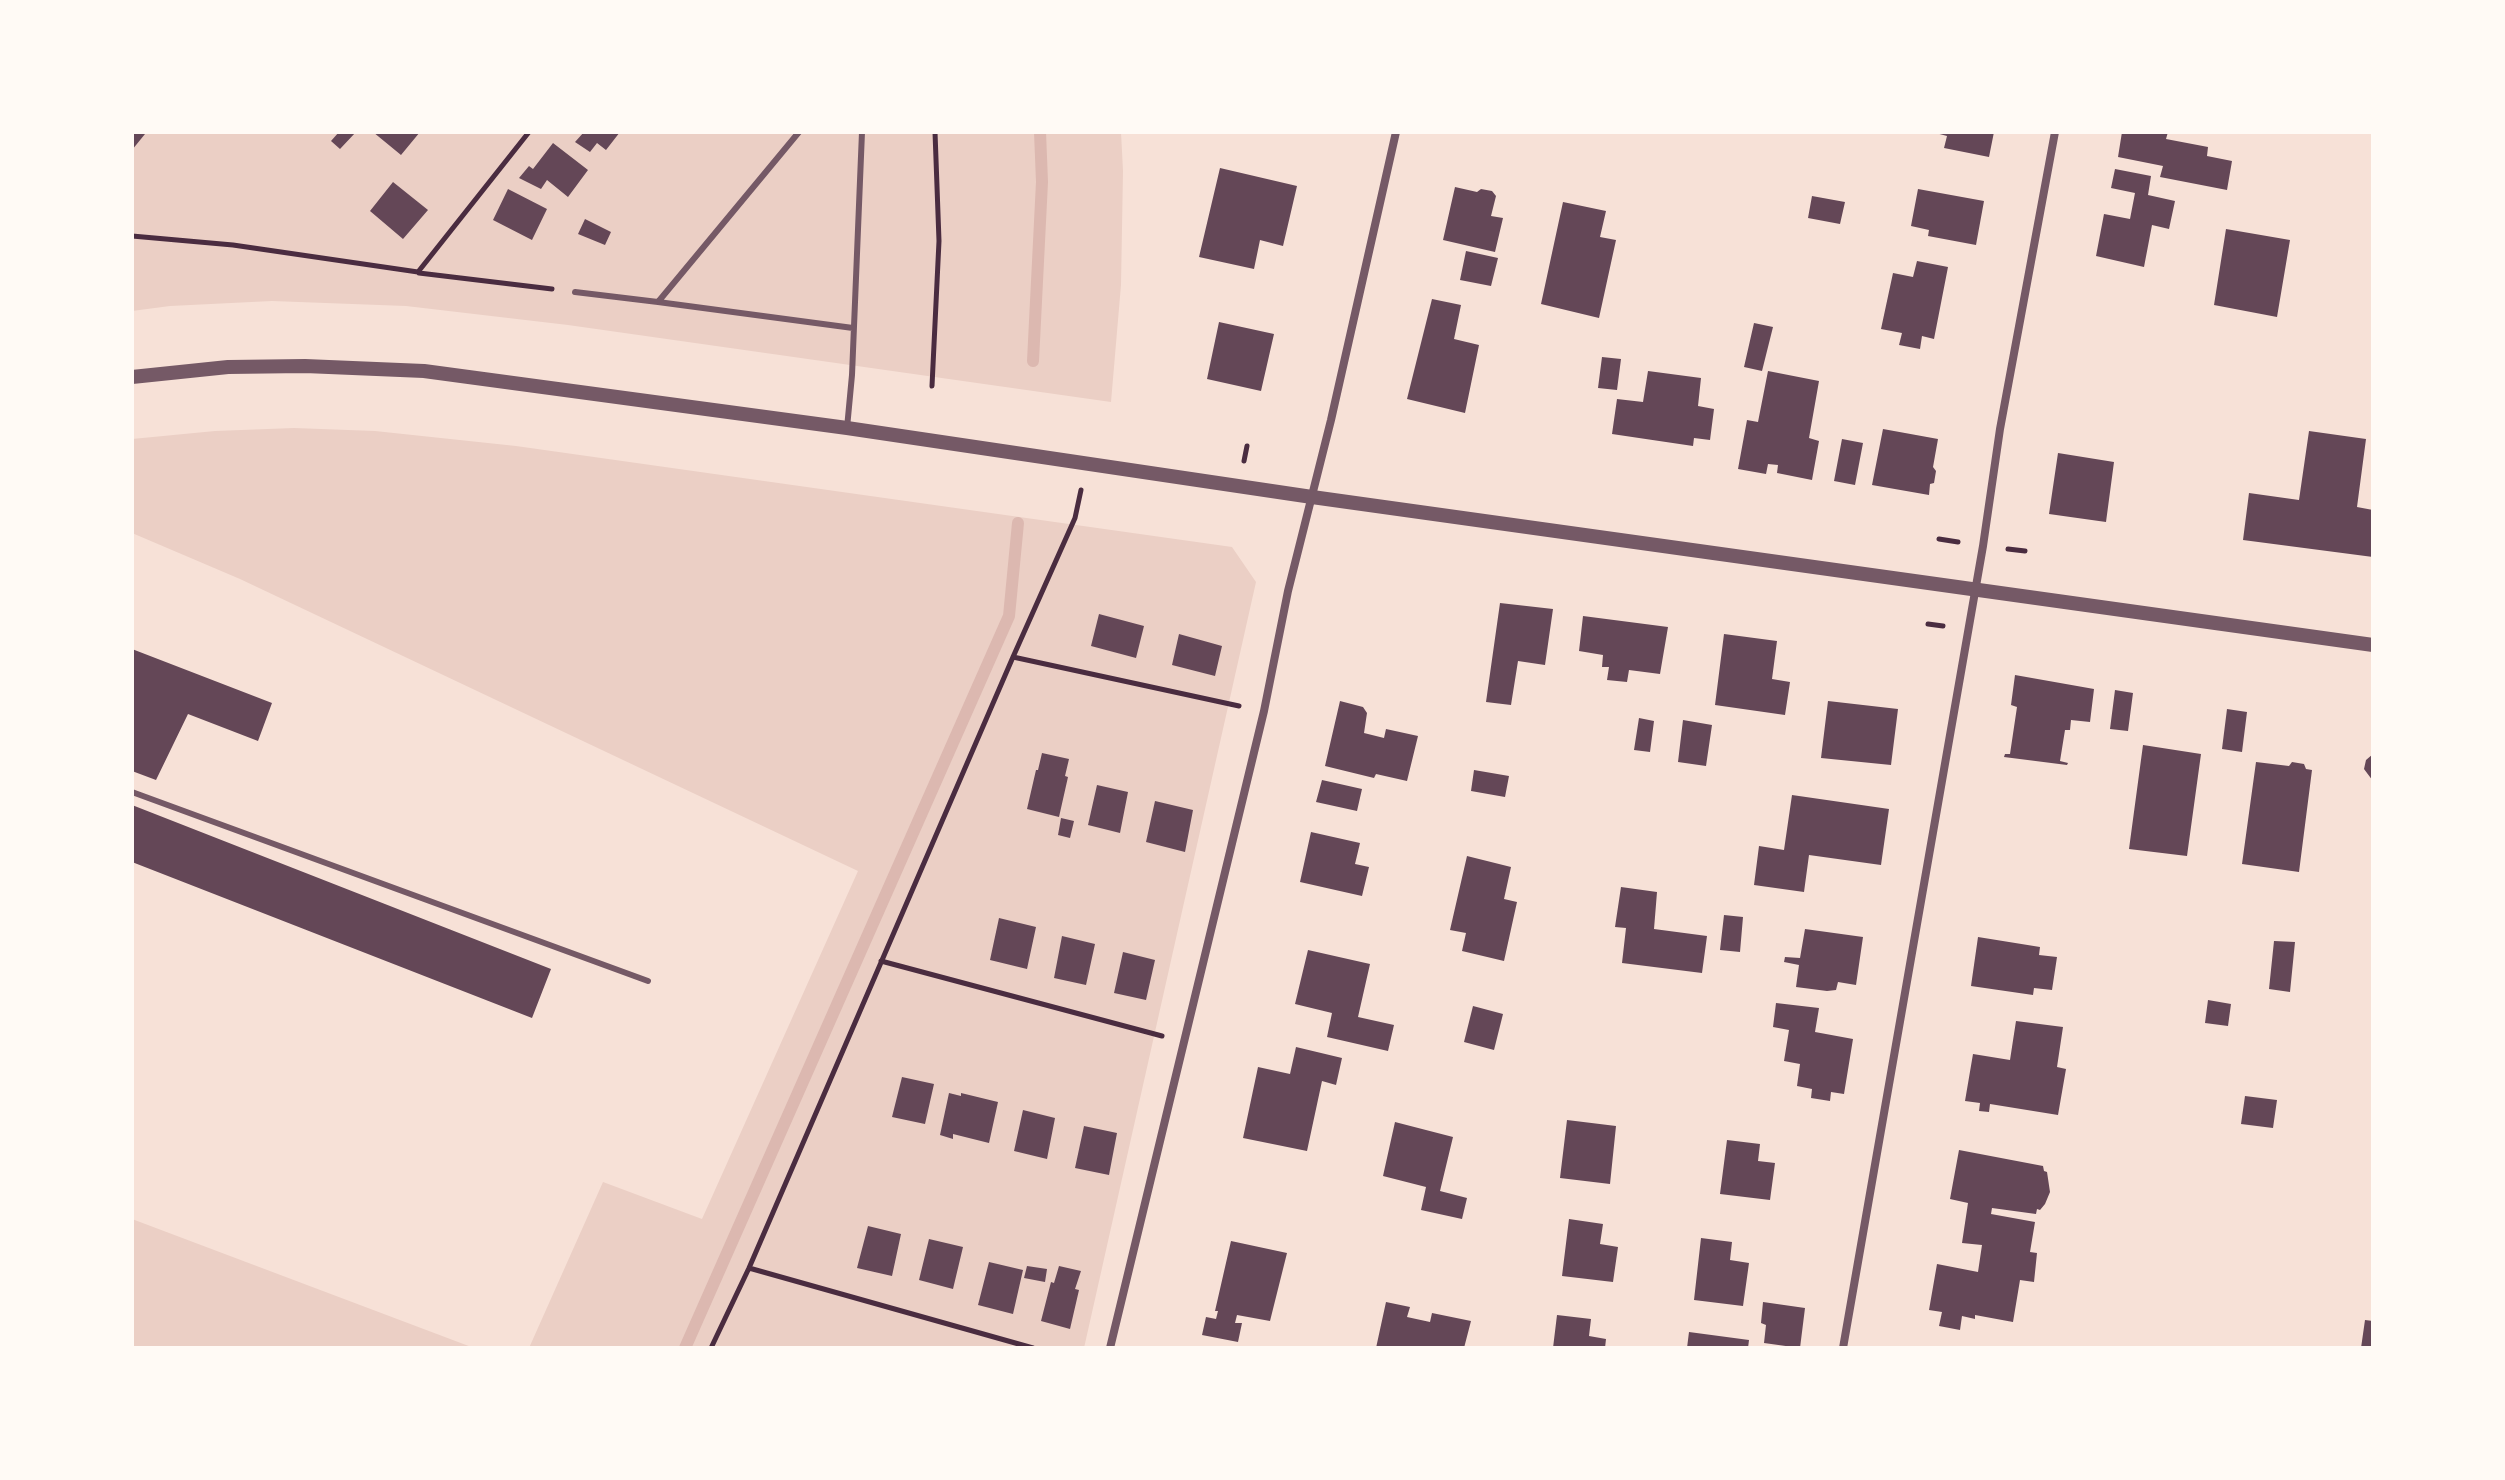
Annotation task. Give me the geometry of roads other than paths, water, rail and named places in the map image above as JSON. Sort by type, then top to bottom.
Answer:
[{"type":"street","points":[[1110,1348],[1264,711],[1288,591],[1396,132]]},
{"type":"street","points":[[1843,1348],[2000,429],[2055,132]]},
{"type":"street","points":[[132,377],[228,367],[305,366],[424,371],[847,428],[1312,497],[2373,645]]},
{"type":"lane","points":[[658,302],[799,132]]},
{"type":"lane","points":[[847,428],[862,132]]},
{"type":"lane","points":[[575,292],[853,328]]},
{"type":"lane","points":[[132,792],[648,981]]},
{"type":"waterway","points":[[1033,361],[1042,182],[1040,132]]},
{"type":"waterway","points":[[685,1348],[1009,616],[1018,523]]}]
